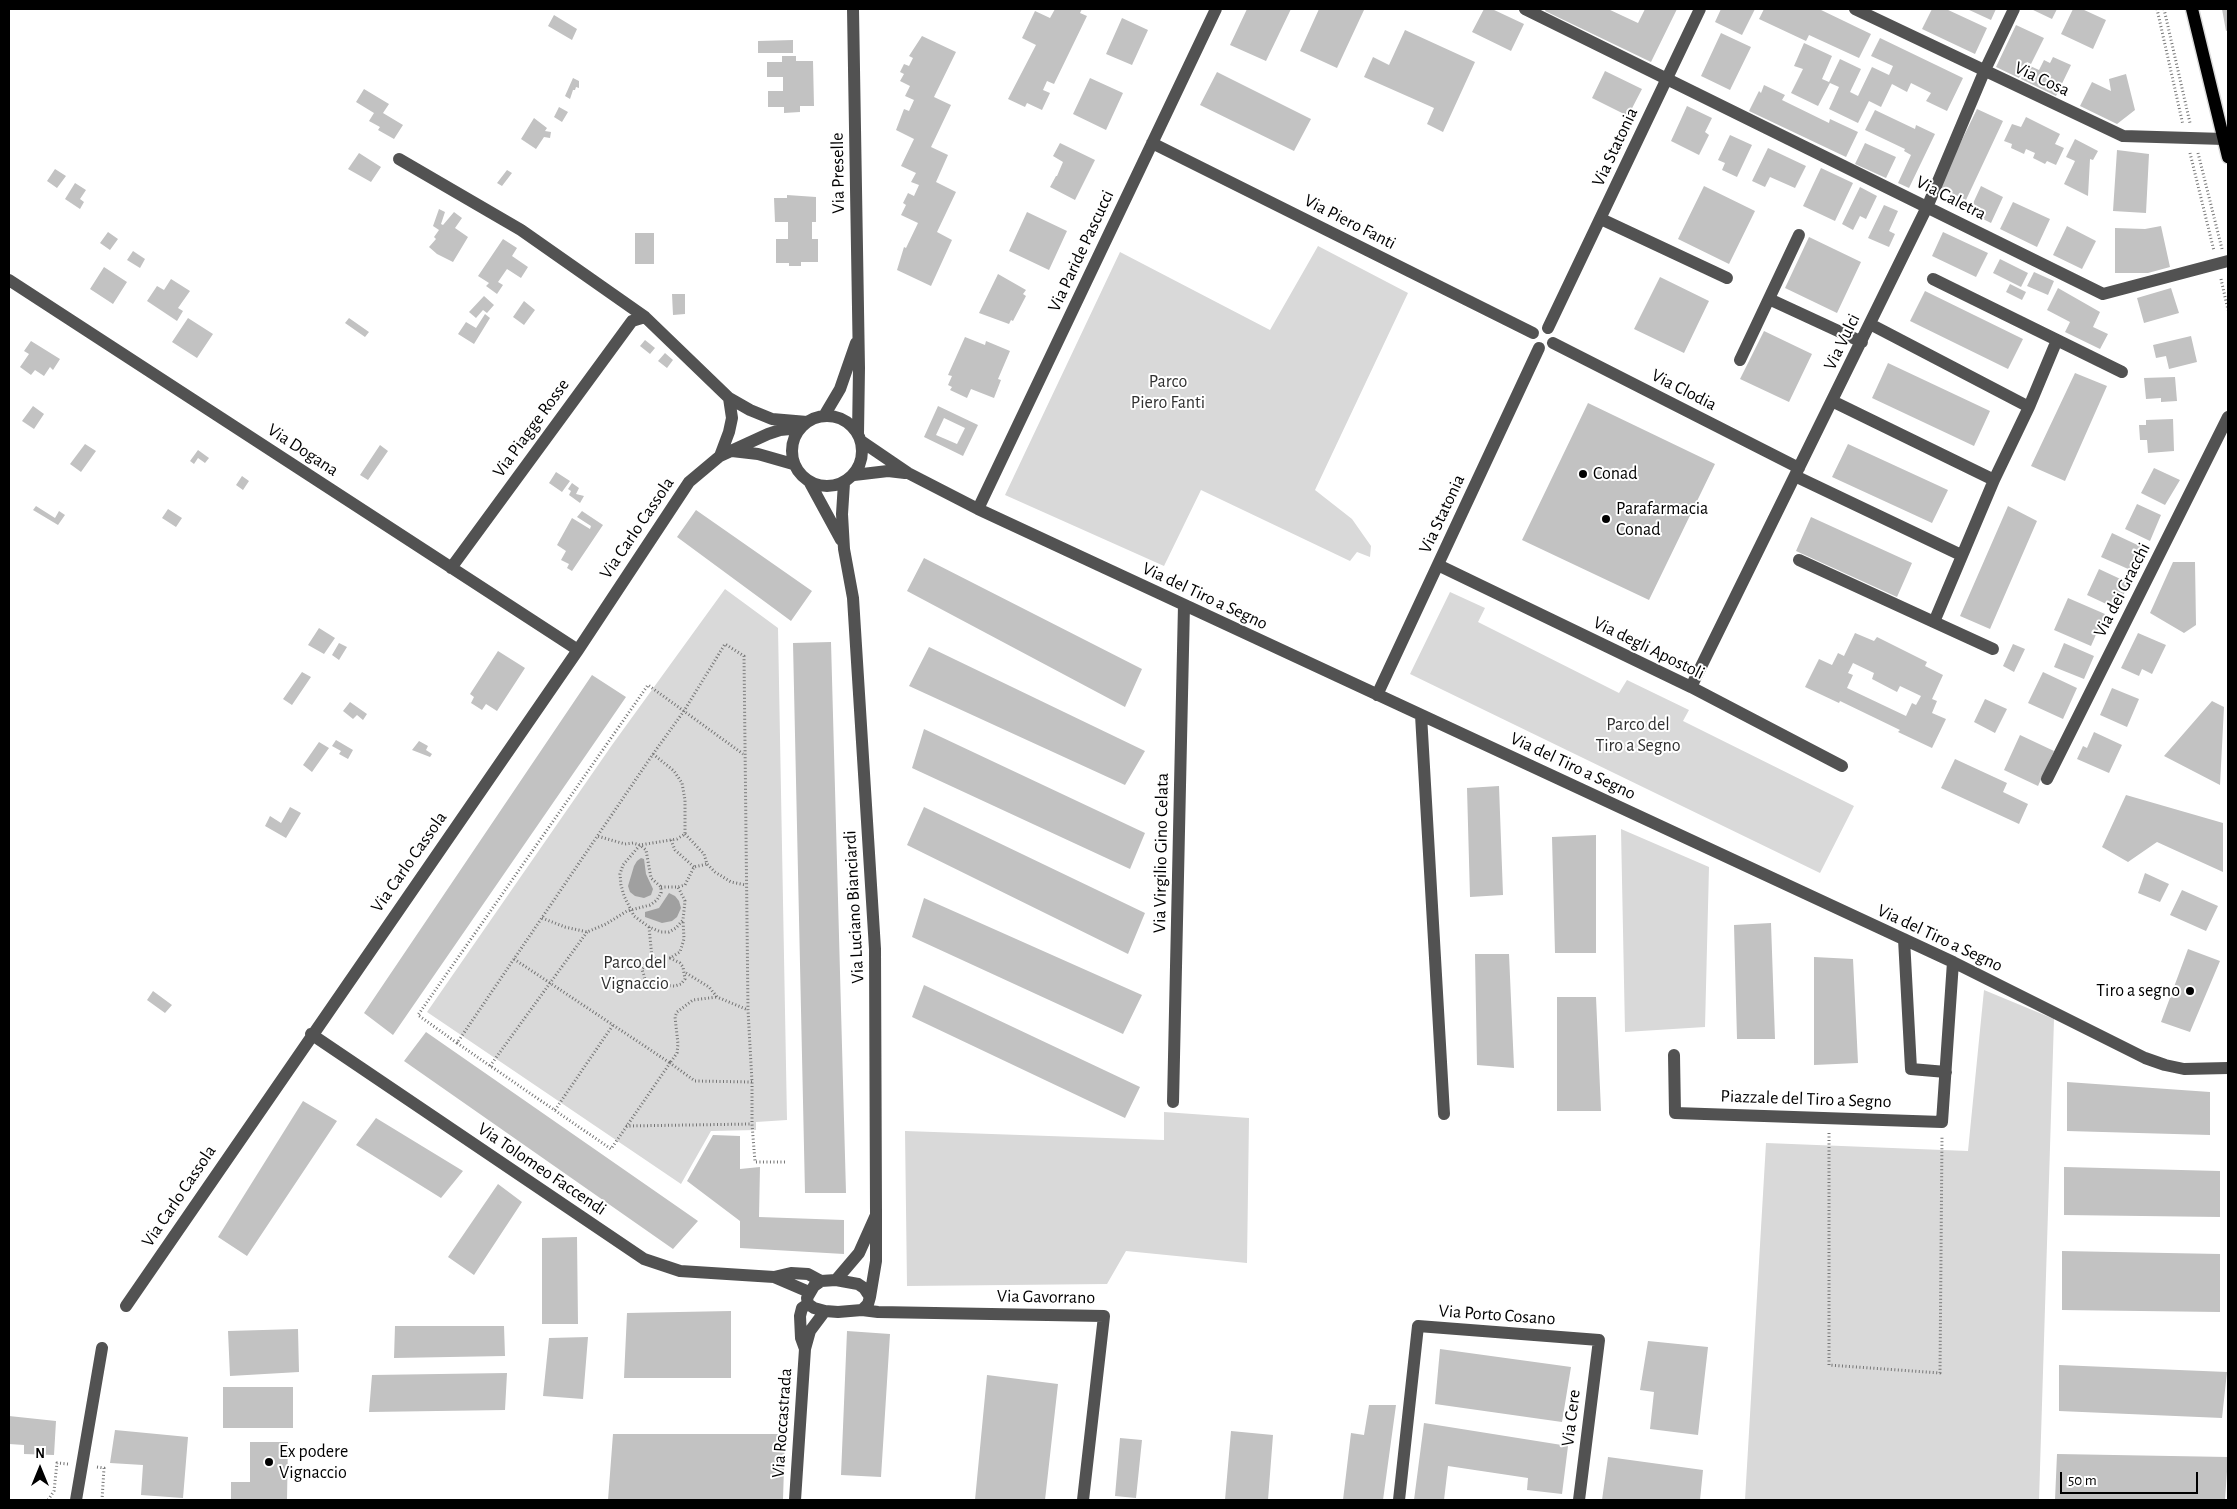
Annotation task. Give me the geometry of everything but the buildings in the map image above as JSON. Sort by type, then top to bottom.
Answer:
[{"type":"main road","points":[[2192,9],[2228,157]]},
{"type":"street","name":"Via Preselle","points":[[853,9],[860,438]]},
{"type":"street","name":"Via Paride Pascucci","points":[[978,509],[1216,9]]},
{"type":"street","name":"Via Caletra","points":[[1525,9],[1928,205],[2103,294],[2223,262]]},
{"type":"street","name":"Via Statonia","points":[[1548,328],[1700,9]]},
{"type":"street","name":"Via Cosa","points":[[1855,9],[1984,72],[2123,136],[2224,138]]},
{"type":"street","name":"Via Vulci","points":[[1691,687],[1928,205],[1984,72],[2014,9]]},
{"type":"street","name":"Via Piero Fanti","points":[[1152,142],[1533,333]]},
{"type":"street","points":[[399,159],[521,230],[645,316],[729,398],[750,410],[772,419],[803,425],[824,416],[844,420],[860,438],[862,453],[860,465],[849,479],[842,514],[844,549]]},
{"type":"street","points":[[1601,219],[1727,278]]},
{"type":"street","points":[[1740,360],[1799,235]]},
{"type":"street","points":[[1933,279],[2122,372]]},
{"type":"street","name":"Via Dogana","points":[[9,280],[578,650]]},
{"type":"street","points":[[1769,299],[1862,342]]},
{"type":"street","name":"Via Piagge Rosse","points":[[451,568],[632,321],[645,316]]},
{"type":"street","points":[[1870,324],[2029,407]]},
{"type":"street","points":[[1541,326],[1548,328],[1554,336],[1553,343],[1548,348],[1539,348],[1534,344],[1533,333],[1541,326]]},
{"type":"street","name":"Via Preselle","points":[[824,416],[840,389],[858,336]]},
{"type":"street","points":[[1934,622],[1961,555],[2029,407],[2057,340]]},
{"type":"street","name":"Via Clodia","points":[[1553,343],[1797,472],[1961,555]]},
{"type":"street","name":"Via Statonia","points":[[1377,695],[1539,348]]},
{"type":"street","points":[[720,456],[732,418],[729,398]]},
{"type":"street","points":[[1832,401],[1994,480]]},
{"type":"street","name":"Via dei Gracchi","points":[[2047,779],[2228,417]]},
{"type":"street","points":[[803,425],[792,445],[794,464],[797,472],[810,483],[836,529],[844,549]]},
{"type":"street","name":"Via Carlo Cassola","points":[[126,1306],[311,1034],[578,650],[690,482],[720,456],[780,430],[803,425]]},
{"type":"street","name":"Via del Tiro a Segno","points":[[860,438],[908,473],[978,509],[1953,962],[2145,1058],[2184,1069],[2228,1068]]},
{"type":"street","name":"Via Carlo Cassola","points":[[732,451],[758,454],[794,464]]},
{"type":"street","name":"Via del Tiro a Segno","points":[[849,479],[888,471],[908,473]]},
{"type":"street","points":[[810,483],[821,486],[833,486],[849,479]]},
{"type":"street","name":"Via Luciano Bianciardi","points":[[844,549],[853,598],[875,949],[876,1261],[870,1297]]},
{"type":"street","points":[[1799,560],[1993,649]]},
{"type":"street","name":"Via degli Apostoli","points":[[1438,565],[1691,687],[1842,766]]},
{"type":"street","name":"Via Virgilio Gino Celata","points":[[1173,1102],[1184,605]]},
{"type":"street","points":[[1421,715],[1444,1114]]},
{"type":"street","points":[[1904,940],[1911,1069],[1946,1072]]},
{"type":"street","points":[[1942,1122],[1953,962]]},
{"type":"street","name":"Via Tolomeo Faccendi","points":[[311,1034],[644,1259],[680,1272],[774,1277],[792,1273],[808,1274],[821,1281]]},
{"type":"street","name":"Piazzale del Tiro a Segno","points":[[1674,1055],[1675,1113],[1942,1122]]},
{"type":"street","name":"Via Luciano Bianciardi","points":[[836,1280],[860,1253],[876,1215]]},
{"type":"street","name":"Via Tolomeo Faccendi","points":[[774,1277],[809,1298],[814,1308],[825,1311]]},
{"type":"street","points":[[809,1298],[821,1281],[836,1280],[858,1284],[870,1297],[868,1304],[862,1310],[844,1312],[825,1311]]},
{"type":"street","name":"Via Roccastrada","points":[[804,1348],[801,1338],[800,1316],[802,1308],[809,1298]]},
{"type":"street","name":"Via Gavorrano","points":[[862,1310],[878,1312],[1104,1316],[1083,1500]]},
{"type":"street","name":"Via Roccastrada","points":[[795,1500],[804,1348],[810,1331],[825,1311]]},
{"type":"street","name":"Via Porto Cosano","points":[[1399,1500],[1418,1326],[1599,1340]]},
{"type":"street","name":"Via Cere","points":[[1579,1500],[1599,1340]]},
{"type":"street","points":[[76,1500],[102,1348]]},
{"type":"path","points":[[2157,9],[2186,138],[2223,262],[2228,310]]},
{"type":"path","points":[[457,1043],[653,754],[684,712],[725,644],[744,656],[748,1010],[755,1162],[787,1162]]},
{"type":"path","points":[[717,997],[693,1000],[677,1012],[675,1017],[677,1053],[611,1149],[418,1015],[648,685],[744,754]]},
{"type":"path","points":[[653,754],[674,771],[682,783],[685,800],[685,834],[704,854],[707,864],[714,872],[731,882],[746,884]]},
{"type":"path","points":[[598,836],[625,844],[633,843],[640,845],[677,839],[685,834]]},
{"type":"path","points":[[671,840],[675,850],[694,867]]},
{"type":"path","points":[[640,845],[647,854],[651,878],[661,887],[678,887],[685,884],[694,867],[707,864]]},
{"type":"path","points":[[640,845],[624,865],[620,874],[624,896],[630,910],[655,931],[669,932],[676,928],[683,920]]},
{"type":"path","points":[[490,1066],[587,932],[630,910],[650,905],[661,893],[661,887]]},
{"type":"path","points":[[670,958],[680,952],[684,938],[685,901],[678,887]]},
{"type":"path","points":[[542,918],[565,927],[587,932]]},
{"type":"path","points":[[650,927],[652,958]]},
{"type":"path","points":[[686,973],[685,979],[676,986],[655,985],[645,979],[642,973],[644,963],[652,958],[670,958],[680,963],[686,973],[709,987],[717,997],[748,1010]]},
{"type":"path","points":[[514,959],[695,1081],[752,1082]]},
{"type":"path","points":[[555,1110],[613,1025]]},
{"type":"path","points":[[1829,1118],[1830,1365],[1940,1373],[1942,1122]]},
{"type":"path","points":[[625,1126],[752,1124]]},
{"type":"green space","name":"Parco Piero Fanti","points":[[1318,246],[1408,293],[1315,490],[1352,519],[1371,546],[1370,557],[1357,552],[1350,561],[1201,490],[1164,566],[1005,495],[1120,252],[1270,330]]},
{"type":"green space","name":"Parco del Vignaccio","points":[[725,589],[778,628],[787,1120],[756,1122],[756,1130],[711,1131],[681,1184],[427,1012],[612,745]]},
{"type":"green space","name":"Parco del Tiro a Segno","points":[[1450,592],[1485,608],[1478,622],[1619,693],[1627,680],[1689,710],[1683,721],[1854,806],[1820,873],[1410,674]]},
{"type":"green space","points":[[1621,829],[1709,867],[1705,1027],[1625,1032]]},
{"type":"green space","points":[[1984,990],[2054,1019],[2039,1500],[1745,1500],[1766,1143],[1968,1151]]},
{"type":"green space","points":[[1164,1112],[1249,1118],[1247,1263],[1126,1251],[1107,1284],[907,1286],[905,1131],[1164,1140]]},
{"type":"shaded area","points":[[641,858],[644,859],[646,874],[653,889],[651,895],[644,898],[635,896],[630,892],[628,886],[634,866]]},
{"type":"shaded area","points":[[669,893],[679,901],[681,908],[677,917],[672,921],[662,923],[645,917],[645,912],[659,908]]},
{"type":"place","name":"Conad","points":[[1583,474]]},
{"type":"place","name":"Parafarmacia Conad","points":[[1606,519]]},
{"type":"place","name":"Tiro a segno","points":[[2190,991]]},
{"type":"place","name":"Ex podere Vignaccio","points":[[269,1462]]}]
